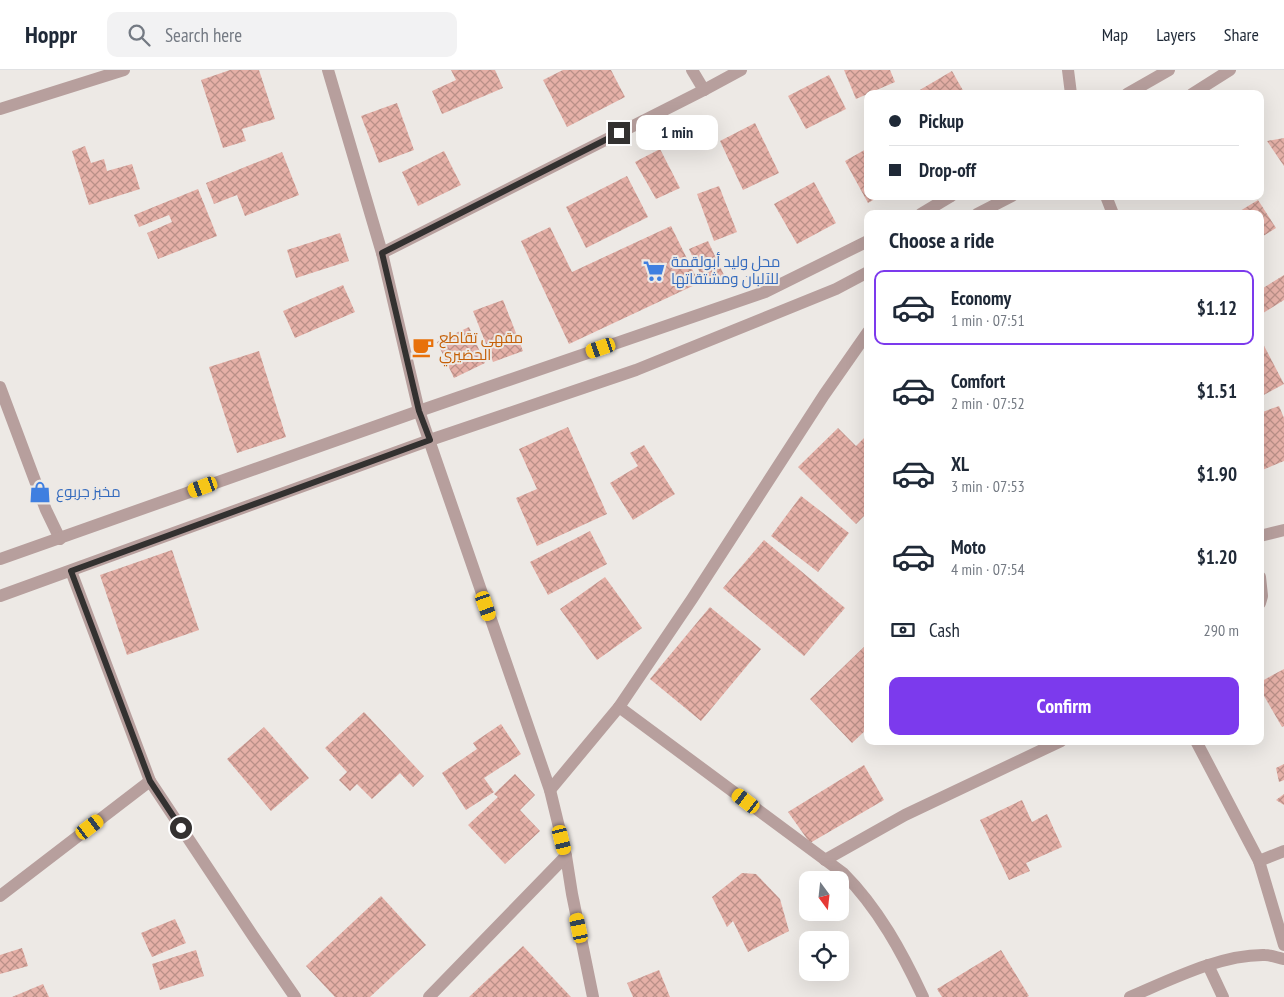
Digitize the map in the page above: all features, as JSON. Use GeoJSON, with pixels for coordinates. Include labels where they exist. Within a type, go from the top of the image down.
{"type":"FeatureCollection","features":[{"type":"Feature","properties":{"kind":"street"},"geometry":{"type":"LineString","coordinates":[[0,110],[124,70]]}},
{"type":"Feature","properties":{"kind":"street"},"geometry":{"type":"LineString","coordinates":[[328,70],[382,253],[419,411],[550,790],[566,856],[593,997]]}},
{"type":"Feature","properties":{"kind":"street"},"geometry":{"type":"LineString","coordinates":[[692,70],[704,90]]}},
{"type":"Feature","properties":{"kind":"street"},"geometry":{"type":"LineString","coordinates":[[382,253],[741,70]]}},
{"type":"Feature","properties":{"kind":"street"},"geometry":{"type":"LineString","coordinates":[[1068,70],[1070,90]]}},
{"type":"Feature","properties":{"kind":"street"},"geometry":{"type":"LineString","coordinates":[[1134,90],[1169,70]]}},
{"type":"Feature","properties":{"kind":"street"},"geometry":{"type":"LineString","coordinates":[[1198,90],[1230,70]]}},
{"type":"Feature","properties":{"kind":"street"},"geometry":{"type":"LineString","coordinates":[[928,210],[944,200]]}},
{"type":"Feature","properties":{"kind":"street"},"geometry":{"type":"LineString","coordinates":[[985,210],[1004,200]]}},
{"type":"Feature","properties":{"kind":"street"},"geometry":{"type":"LineString","coordinates":[[0,559],[419,411],[765,292],[864,242]]}},
{"type":"Feature","properties":{"kind":"street"},"geometry":{"type":"LineString","coordinates":[[0,596],[430,440],[636,370],[836,289],[864,274]]}},
{"type":"Feature","properties":{"kind":"street"},"geometry":{"type":"LineString","coordinates":[[550,790],[619,707],[692,599],[824,395],[864,338]]}},
{"type":"Feature","properties":{"kind":"street"},"geometry":{"type":"LineString","coordinates":[[0,387],[46,510],[60,539]]}},
{"type":"Feature","properties":{"kind":"street"},"geometry":{"type":"LineString","coordinates":[[1264,535],[1284,530]]}},
{"type":"Feature","properties":{"kind":"street"},"geometry":{"type":"LineString","coordinates":[[71,571],[150,781],[295,997]]}},
{"type":"Feature","properties":{"kind":"street"},"geometry":{"type":"LineString","coordinates":[[619,707],[843,873],[868,901],[902,955],[922,997]]}},
{"type":"Feature","properties":{"kind":"street"},"geometry":{"type":"LineString","coordinates":[[825,860],[905,815],[1053,745]]}},
{"type":"Feature","properties":{"kind":"street"},"geometry":{"type":"LineString","coordinates":[[1198,745],[1259,861],[1284,944]]}},
{"type":"Feature","properties":{"kind":"street"},"geometry":{"type":"LineString","coordinates":[[0,896],[150,781]]}},
{"type":"Feature","properties":{"kind":"street"},"geometry":{"type":"LineString","coordinates":[[1259,861],[1284,851]]}},
{"type":"Feature","properties":{"kind":"street"},"geometry":{"type":"LineString","coordinates":[[429,997],[566,856]]}},
{"type":"Feature","properties":{"kind":"street"},"geometry":{"type":"LineString","coordinates":[[1130,997],[1208,965],[1267,955],[1284,959]]}},
{"type":"Feature","properties":{"kind":"street"},"geometry":{"type":"LineString","coordinates":[[1208,965],[1223,997]]}},
{"type":"Feature","properties":{"kind":"building"},"geometry":{"type":"Polygon","coordinates":[[[230,70],[259,70],[275,119],[242,129],[246,141],[223,148],[201,80],[230,70]]]}},
{"type":"Feature","properties":{"kind":"building"},"geometry":{"type":"Polygon","coordinates":[[[451,70],[495,70],[503,88],[442,114],[432,91],[456,80],[451,70]]]}},
{"type":"Feature","properties":{"kind":"building"},"geometry":{"type":"Polygon","coordinates":[[[563,70],[611,70],[625,97],[567,127],[543,80],[563,70]]]}},
{"type":"Feature","properties":{"kind":"building"},"geometry":{"type":"Polygon","coordinates":[[[844,70],[890,70],[895,82],[877,90],[864,90],[864,96],[856,99],[844,70]]]}},
{"type":"Feature","properties":{"kind":"building"},"geometry":{"type":"Polygon","coordinates":[[[952,71],[963,90],[920,90],[952,71]]]}},
{"type":"Feature","properties":{"kind":"building"},"geometry":{"type":"Polygon","coordinates":[[[829,75],[846,109],[806,129],[788,96],[829,75]]]}},
{"type":"Feature","properties":{"kind":"building"},"geometry":{"type":"Polygon","coordinates":[[[397,103],[414,150],[379,163],[361,116],[397,103]]]}},
{"type":"Feature","properties":{"kind":"building"},"geometry":{"type":"Polygon","coordinates":[[[755,123],[779,173],[743,190],[720,141],[755,123]]]}},
{"type":"Feature","properties":{"kind":"building"},"geometry":{"type":"Polygon","coordinates":[[[1284,138],[1284,166],[1267,141],[1284,138]]]}},
{"type":"Feature","properties":{"kind":"building"},"geometry":{"type":"Polygon","coordinates":[[[85,146],[91,163],[104,159],[107,171],[132,164],[140,189],[89,205],[72,151],[85,146]]]}},
{"type":"Feature","properties":{"kind":"building"},"geometry":{"type":"Polygon","coordinates":[[[660,149],[680,188],[656,199],[635,162],[660,149]]]}},
{"type":"Feature","properties":{"kind":"building"},"geometry":{"type":"Polygon","coordinates":[[[864,150],[864,196],[845,161],[864,150]]]}},
{"type":"Feature","properties":{"kind":"building"},"geometry":{"type":"Polygon","coordinates":[[[444,151],[461,185],[418,206],[402,172],[444,151]]]}},
{"type":"Feature","properties":{"kind":"building"},"geometry":{"type":"Polygon","coordinates":[[[282,152],[299,195],[245,216],[237,195],[214,204],[206,183],[282,152]]]}},
{"type":"Feature","properties":{"kind":"building"},"geometry":{"type":"Polygon","coordinates":[[[627,176],[648,217],[586,248],[566,207],[627,176]]]}},
{"type":"Feature","properties":{"kind":"building"},"geometry":{"type":"Polygon","coordinates":[[[814,182],[836,223],[797,244],[774,204],[814,182]]]}},
{"type":"Feature","properties":{"kind":"building"},"geometry":{"type":"Polygon","coordinates":[[[719,186],[737,232],[714,241],[697,194],[719,186]]]}},
{"type":"Feature","properties":{"kind":"building"},"geometry":{"type":"Polygon","coordinates":[[[198,189],[217,236],[158,259],[147,233],[172,222],[169,215],[139,227],[134,215],[198,189]]]}},
{"type":"Feature","properties":{"kind":"building"},"geometry":{"type":"Polygon","coordinates":[[[1258,200],[1276,228],[1264,236],[1264,210],[1242,210],[1258,200]]]}},
{"type":"Feature","properties":{"kind":"building"},"geometry":{"type":"Polygon","coordinates":[[[671,226],[699,283],[569,344],[521,241],[550,227],[572,272],[671,226]]]}},
{"type":"Feature","properties":{"kind":"building"},"geometry":{"type":"Polygon","coordinates":[[[340,233],[349,261],[296,278],[287,250],[340,233]]]}},
{"type":"Feature","properties":{"kind":"building"},"geometry":{"type":"Polygon","coordinates":[[[708,241],[724,275],[705,284],[689,249],[708,241]]]}},
{"type":"Feature","properties":{"kind":"building"},"geometry":{"type":"Polygon","coordinates":[[[1284,275],[1284,300],[1264,312],[1264,288],[1284,275]]]}},
{"type":"Feature","properties":{"kind":"building"},"geometry":{"type":"Polygon","coordinates":[[[343,285],[355,312],[295,338],[283,311],[343,285]]]}},
{"type":"Feature","properties":{"kind":"building"},"geometry":{"type":"Polygon","coordinates":[[[503,300],[523,351],[493,362],[473,311],[503,300]]]}},
{"type":"Feature","properties":{"kind":"building"},"geometry":{"type":"Polygon","coordinates":[[[469,327],[485,363],[454,378],[437,342],[469,327]]]}},
{"type":"Feature","properties":{"kind":"building"},"geometry":{"type":"Polygon","coordinates":[[[1264,346],[1284,384],[1264,395],[1264,346]]]}},
{"type":"Feature","properties":{"kind":"building"},"geometry":{"type":"Polygon","coordinates":[[[259,351],[286,437],[237,453],[209,367],[259,351]]]}},
{"type":"Feature","properties":{"kind":"building"},"geometry":{"type":"Polygon","coordinates":[[[1279,406],[1284,418],[1284,461],[1264,469],[1264,412],[1279,406]]]}},
{"type":"Feature","properties":{"kind":"building"},"geometry":{"type":"Polygon","coordinates":[[[568,427],[607,514],[537,546],[516,498],[537,489],[519,449],[568,427]]]}},
{"type":"Feature","properties":{"kind":"building"},"geometry":{"type":"Polygon","coordinates":[[[838,428],[856,446],[864,438],[864,516],[856,524],[798,467],[838,428]]]}},
{"type":"Feature","properties":{"kind":"building"},"geometry":{"type":"Polygon","coordinates":[[[644,445],[675,494],[633,520],[610,483],[638,466],[630,453],[644,445]]]}},
{"type":"Feature","properties":{"kind":"building"},"geometry":{"type":"Polygon","coordinates":[[[801,496],[849,533],[818,572],[771,536],[801,496]]]}},
{"type":"Feature","properties":{"kind":"building"},"geometry":{"type":"Polygon","coordinates":[[[590,531],[607,564],[548,595],[530,562],[590,531]]]}},
{"type":"Feature","properties":{"kind":"building"},"geometry":{"type":"Polygon","coordinates":[[[764,540],[845,608],[804,656],[723,588],[764,540]]]}},
{"type":"Feature","properties":{"kind":"building"},"geometry":{"type":"Polygon","coordinates":[[[172,550],[199,630],[127,655],[100,575],[172,550]]]}},
{"type":"Feature","properties":{"kind":"building"},"geometry":{"type":"Polygon","coordinates":[[[605,577],[642,628],[597,660],[560,609],[605,577]]]}},
{"type":"Feature","properties":{"kind":"building"},"geometry":{"type":"Polygon","coordinates":[[[710,607],[761,649],[701,721],[650,679],[710,607]]]}},
{"type":"Feature","properties":{"kind":"building"},"geometry":{"type":"Polygon","coordinates":[[[864,647],[864,732],[852,743],[810,699],[864,647]]]}},
{"type":"Feature","properties":{"kind":"building"},"geometry":{"type":"Polygon","coordinates":[[[1284,669],[1284,726],[1282,727],[1264,696],[1264,680],[1284,669]]]}},
{"type":"Feature","properties":{"kind":"building"},"geometry":{"type":"Polygon","coordinates":[[[364,712],[424,776],[413,787],[400,773],[372,799],[357,784],[350,791],[339,780],[347,772],[325,748],[364,712]]]}},
{"type":"Feature","properties":{"kind":"building"},"geometry":{"type":"Polygon","coordinates":[[[501,724],[521,754],[484,778],[494,792],[466,810],[442,773],[477,749],[473,743],[501,724]]]}},
{"type":"Feature","properties":{"kind":"building"},"geometry":{"type":"Polygon","coordinates":[[[264,727],[309,778],[271,811],[227,759],[264,727]]]}},
{"type":"Feature","properties":{"kind":"building"},"geometry":{"type":"Polygon","coordinates":[[[1284,764],[1284,780],[1279,782],[1276,768],[1284,764]]]}},
{"type":"Feature","properties":{"kind":"building"},"geometry":{"type":"Polygon","coordinates":[[[864,765],[884,800],[810,843],[788,812],[864,765]]]}},
{"type":"Feature","properties":{"kind":"building"},"geometry":{"type":"Polygon","coordinates":[[[515,774],[535,795],[520,810],[540,831],[505,864],[468,825],[498,797],[494,794],[515,774]]]}},
{"type":"Feature","properties":{"kind":"building"},"geometry":{"type":"Polygon","coordinates":[[[1284,794],[1284,805],[1276,800],[1284,794]]]}},
{"type":"Feature","properties":{"kind":"building"},"geometry":{"type":"Polygon","coordinates":[[[1022,800],[1032,822],[1047,814],[1062,847],[1026,863],[1030,871],[1009,880],[980,820],[1022,800]]]}},
{"type":"Feature","properties":{"kind":"building"},"geometry":{"type":"Polygon","coordinates":[[[742,873],[756,874],[780,899],[789,931],[748,952],[733,921],[727,927],[712,897],[742,873]]]}},
{"type":"Feature","properties":{"kind":"building"},"geometry":{"type":"Polygon","coordinates":[[[381,896],[426,945],[370,997],[335,997],[306,966],[381,896]]]}},
{"type":"Feature","properties":{"kind":"building"},"geometry":{"type":"Polygon","coordinates":[[[175,919],[186,943],[152,957],[141,933],[175,919]]]}},
{"type":"Feature","properties":{"kind":"building"},"geometry":{"type":"Polygon","coordinates":[[[523,946],[571,997],[469,997],[523,946]]]}},
{"type":"Feature","properties":{"kind":"building"},"geometry":{"type":"Polygon","coordinates":[[[22,948],[28,966],[0,974],[0,955],[22,948]]]}},
{"type":"Feature","properties":{"kind":"building"},"geometry":{"type":"Polygon","coordinates":[[[196,950],[204,976],[160,990],[152,964],[196,950]]]}},
{"type":"Feature","properties":{"kind":"building"},"geometry":{"type":"Polygon","coordinates":[[[1001,950],[1029,996],[942,997],[937,989],[1001,950]]]}},
{"type":"Feature","properties":{"kind":"building"},"geometry":{"type":"Polygon","coordinates":[[[659,970],[670,997],[633,997],[627,983],[659,970]]]}},
{"type":"Feature","properties":{"kind":"building"},"geometry":{"type":"Polygon","coordinates":[[[43,984],[49,997],[12,997],[43,984]]]}},
{"type":"Feature","properties":{"kind":"place","name":"محل وليد أبولقمة للآلبان ومشتقاتها"},"geometry":{"type":"Point","coordinates":[654,271]}},
{"type":"Feature","properties":{"kind":"place","name":"مقهى تقاطع الحضيري"},"geometry":{"type":"Point","coordinates":[423,347]}},
{"type":"Feature","properties":{"kind":"place","name":"مخبز جربوع"},"geometry":{"type":"Point","coordinates":[40,492]}},
{"type":"Feature","properties":{"kind":"route"},"geometry":{"type":"LineString","coordinates":[[181,828],[150,781],[71,571],[430,440],[419,411],[382,253],[619,133]]}}]}
